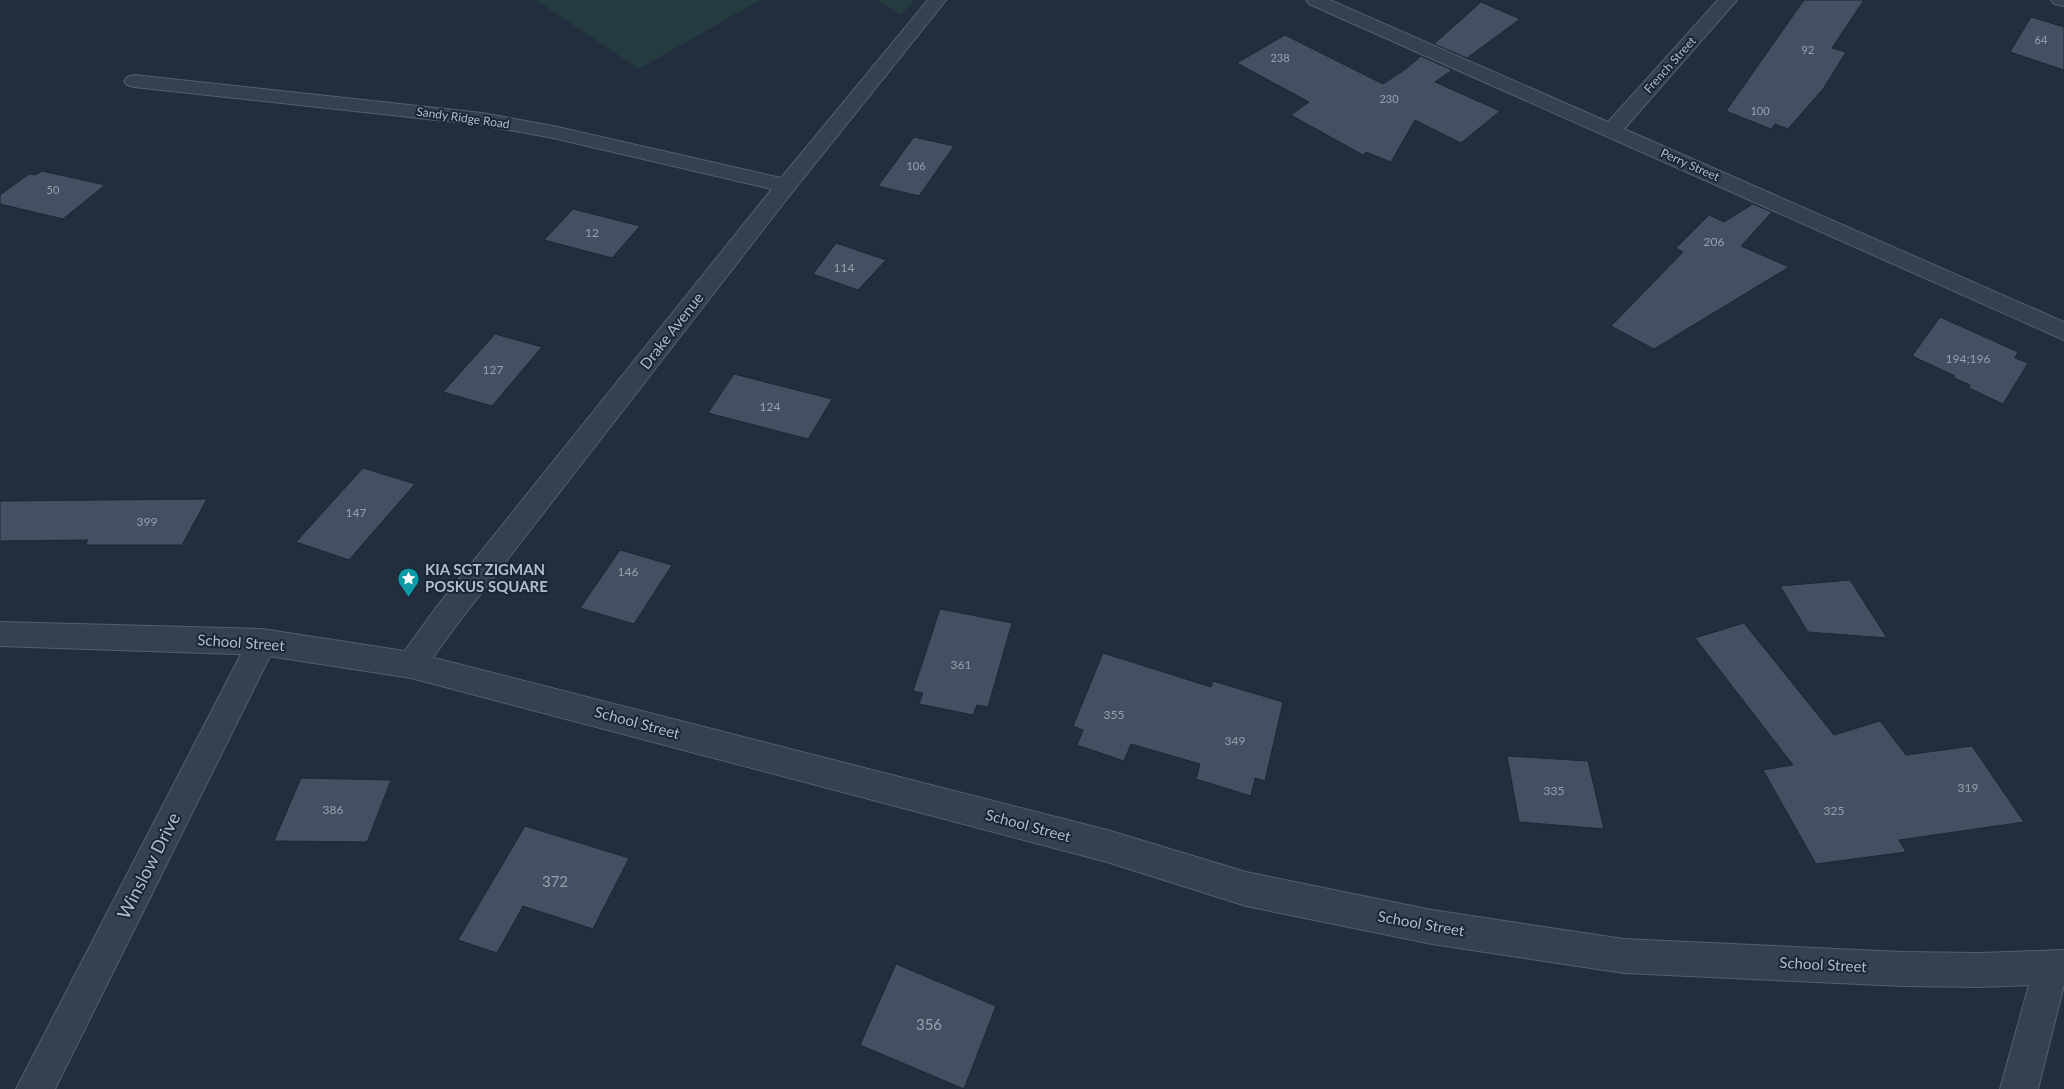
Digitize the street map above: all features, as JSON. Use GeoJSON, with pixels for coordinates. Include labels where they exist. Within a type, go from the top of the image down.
{"type":"FeatureCollection","features":[{"type":"Feature","properties":{"kind":"street","name":"Drake Avenue"},"geometry":{"type":"LineString","coordinates":[[411,665],[457,602],[786,186],[937,0]]}},
{"type":"Feature","properties":{"kind":"street","name":"Perry Street"},"geometry":{"type":"LineString","coordinates":[[1315,0],[1612,130],[2064,332]]}},
{"type":"Feature","properties":{"kind":"street","name":"French Street"},"geometry":{"type":"LineString","coordinates":[[1612,130],[1728,0]]}},
{"type":"Feature","properties":{"kind":"street"},"geometry":{"type":"LineString","coordinates":[[2060,0],[2064,1]]}},
{"type":"Feature","properties":{"kind":"street","name":"Sandy Ridge Road"},"geometry":{"type":"LineString","coordinates":[[134,81],[482,119],[553,132],[786,186]]}},
{"type":"Feature","properties":{"kind":"street","name":"School Street"},"geometry":{"type":"LineString","coordinates":[[0,634],[262,642],[411,665],[1107,846],[1246,889],[1432,927],[1624,956],[1902,969],[1979,970],[2057,967]]}},
{"type":"Feature","properties":{"kind":"street","name":"Winslow Drive"},"geometry":{"type":"LineString","coordinates":[[35,1089],[262,642]]}},
{"type":"Feature","properties":{"kind":"street"},"geometry":{"type":"LineString","coordinates":[[2019,1089],[2057,967]]}},
{"type":"Feature","properties":{"kind":"green space"},"geometry":{"type":"Polygon","coordinates":[[[536,0],[760,0],[639,69],[536,0]]]}},
{"type":"Feature","properties":{"kind":"green space"},"geometry":{"type":"Polygon","coordinates":[[[877,0],[914,0],[901,15],[877,0]]]}},
{"type":"Feature","properties":{"kind":"building"},"geometry":{"type":"Polygon","coordinates":[[[1804,0],[1864,0],[1832,48],[1846,52],[1823,89],[1788,129],[1775,124],[1771,129],[1726,111],[1804,0]]]}},
{"type":"Feature","properties":{"kind":"building"},"geometry":{"type":"Polygon","coordinates":[[[1481,2],[1520,19],[1467,58],[1434,44],[1481,2]]]}},
{"type":"Feature","properties":{"kind":"building"},"geometry":{"type":"Polygon","coordinates":[[[2031,17],[2064,27],[2064,70],[2010,52],[2031,17]]]}},
{"type":"Feature","properties":{"kind":"building"},"geometry":{"type":"Polygon","coordinates":[[[1285,35],[1383,84],[1406,69],[1421,56],[1452,70],[1435,82],[1500,111],[1461,143],[1415,120],[1391,162],[1366,152],[1363,155],[1291,115],[1309,102],[1237,63],[1285,35]]]}},
{"type":"Feature","properties":{"kind":"building"},"geometry":{"type":"Polygon","coordinates":[[[914,137],[954,146],[919,196],[878,186],[914,137]]]}},
{"type":"Feature","properties":{"kind":"building"},"geometry":{"type":"Polygon","coordinates":[[[42,171],[105,185],[63,219],[0,204],[0,195],[29,174],[36,175],[42,171]]]}},
{"type":"Feature","properties":{"kind":"building"},"geometry":{"type":"Polygon","coordinates":[[[1753,204],[1772,212],[1741,246],[1789,267],[1654,349],[1611,326],[1683,252],[1676,248],[1709,215],[1724,222],[1753,204]]]}},
{"type":"Feature","properties":{"kind":"building"},"geometry":{"type":"Polygon","coordinates":[[[573,209],[640,226],[612,258],[544,240],[573,209]]]}},
{"type":"Feature","properties":{"kind":"building"},"geometry":{"type":"Polygon","coordinates":[[[836,243],[886,260],[858,290],[813,274],[836,243]]]}},
{"type":"Feature","properties":{"kind":"building"},"geometry":{"type":"Polygon","coordinates":[[[1940,317],[2018,352],[2015,358],[2028,363],[2003,404],[1969,388],[1970,385],[1954,378],[1955,376],[1912,356],[1940,317]]]}},
{"type":"Feature","properties":{"kind":"building"},"geometry":{"type":"Polygon","coordinates":[[[495,334],[542,347],[492,406],[443,392],[495,334]]]}},
{"type":"Feature","properties":{"kind":"building"},"geometry":{"type":"Polygon","coordinates":[[[734,374],[832,399],[808,439],[708,413],[734,374]]]}},
{"type":"Feature","properties":{"kind":"building"},"geometry":{"type":"Polygon","coordinates":[[[363,468],[415,484],[349,560],[296,542],[363,468]]]}},
{"type":"Feature","properties":{"kind":"building"},"geometry":{"type":"Polygon","coordinates":[[[207,499],[182,545],[85,545],[88,540],[0,541],[0,501],[207,499]]]}},
{"type":"Feature","properties":{"kind":"building"},"geometry":{"type":"Polygon","coordinates":[[[620,550],[672,565],[634,624],[580,608],[620,550]]]}},
{"type":"Feature","properties":{"kind":"building"},"geometry":{"type":"Polygon","coordinates":[[[1850,580],[1887,638],[1808,632],[1780,586],[1850,580]]]}},
{"type":"Feature","properties":{"kind":"building"},"geometry":{"type":"Polygon","coordinates":[[[940,609],[1012,623],[988,707],[977,705],[973,715],[919,704],[923,693],[913,691],[940,609]]]}},
{"type":"Feature","properties":{"kind":"building"},"geometry":{"type":"Polygon","coordinates":[[[1744,623],[1834,735],[1880,721],[1906,755],[1972,746],[2024,822],[1899,840],[1906,852],[1816,864],[1763,770],[1793,765],[1695,638],[1744,623]]]}},
{"type":"Feature","properties":{"kind":"building"},"geometry":{"type":"Polygon","coordinates":[[[1103,653],[1211,687],[1213,681],[1283,702],[1265,781],[1255,778],[1251,796],[1196,779],[1200,764],[1131,744],[1124,761],[1077,745],[1083,730],[1073,726],[1103,653]]]}},
{"type":"Feature","properties":{"kind":"building"},"geometry":{"type":"Polygon","coordinates":[[[1507,756],[1588,761],[1604,829],[1519,822],[1507,756]]]}},
{"type":"Feature","properties":{"kind":"building"},"geometry":{"type":"Polygon","coordinates":[[[301,778],[391,780],[367,842],[274,841],[301,778]]]}},
{"type":"Feature","properties":{"kind":"building"},"geometry":{"type":"Polygon","coordinates":[[[525,826],[629,858],[593,929],[523,906],[497,953],[458,940],[525,826]]]}},
{"type":"Feature","properties":{"kind":"building"},"geometry":{"type":"Polygon","coordinates":[[[896,964],[996,1006],[964,1089],[860,1045],[896,964]]]}},
{"type":"Feature","properties":{"kind":"place","name":"KIA SGT ZIGMAN POSKUS SQUARE"},"geometry":{"type":"Point","coordinates":[409,598]}}]}
